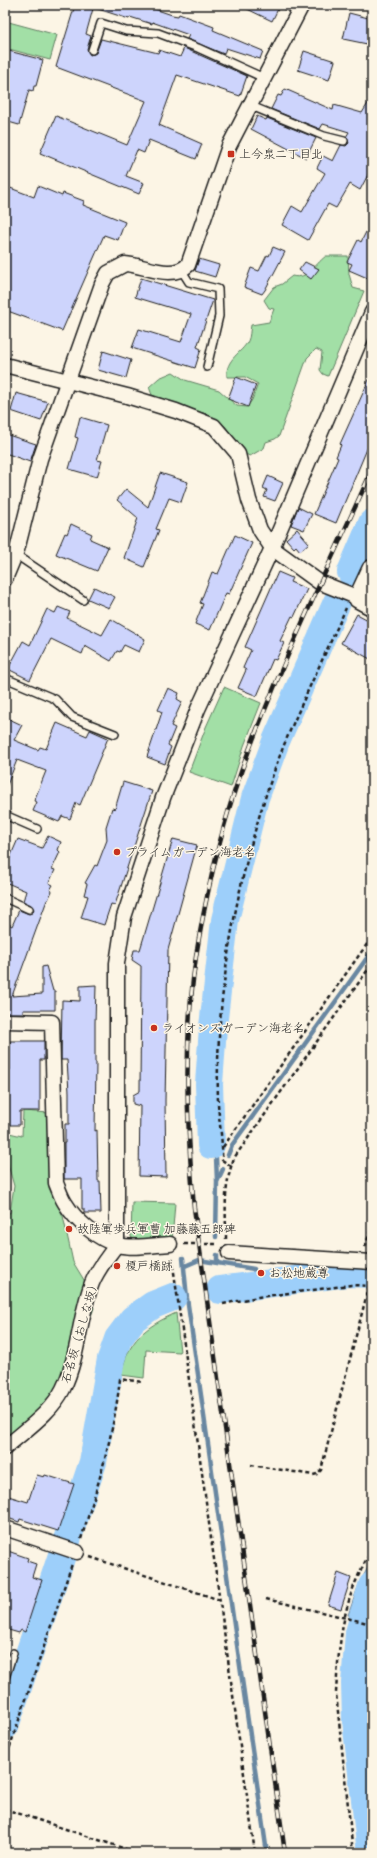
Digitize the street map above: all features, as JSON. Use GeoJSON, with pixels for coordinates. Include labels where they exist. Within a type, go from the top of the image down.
{"type":"FeatureCollection","features":[{"type":"Feature","properties":{"kind":"street"},"geometry":{"type":"LineString","coordinates":[[5,579],[16,554],[40,459],[102,284],[108,273],[125,264],[169,273],[182,271],[188,265],[229,146],[264,78],[296,7]]}},
{"type":"Feature","properties":{"kind":"street"},"geometry":{"type":"LineString","coordinates":[[117,1244],[117,963],[124,917],[163,798],[198,709],[272,548],[372,312]]}},
{"type":"Feature","properties":{"kind":"street"},"geometry":{"type":"LineString","coordinates":[[5,365],[127,396],[176,411],[214,426],[238,454],[249,500],[260,530],[272,548],[318,582],[361,599],[372,570]]}},
{"type":"Feature","properties":{"kind":"street"},"geometry":{"type":"LineString","coordinates":[[6,1025],[52,1022],[56,1183],[65,1203],[79,1221],[100,1236],[117,1244],[127,1246],[170,1244]]}},
{"type":"Feature","properties":{"kind":"street","name":"石名坂（おしな坂）"},"geometry":{"type":"LineString","coordinates":[[5,1448],[47,1411],[62,1390],[71,1365],[92,1284],[98,1269],[117,1244]]}},
{"type":"Feature","properties":{"kind":"street"},"geometry":{"type":"LineString","coordinates":[[229,1253],[367,1261]]}},
{"type":"Feature","properties":{"kind":"street"},"geometry":{"type":"LineString","coordinates":[[5,1528],[67,1549]]}},
{"type":"Feature","properties":{"kind":"lane"},"geometry":{"type":"LineString","coordinates":[[92,50],[101,23],[126,31],[158,33],[198,48],[264,78]]}},
{"type":"Feature","properties":{"kind":"lane"},"geometry":{"type":"LineString","coordinates":[[249,105],[324,136],[344,141]]}},
{"type":"Feature","properties":{"kind":"lane"},"geometry":{"type":"LineString","coordinates":[[182,271],[189,282],[218,288],[219,316],[207,366]]}},
{"type":"Feature","properties":{"kind":"lane"},"geometry":{"type":"LineString","coordinates":[[16,554],[83,600]]}},
{"type":"Feature","properties":{"kind":"lane"},"geometry":{"type":"LineString","coordinates":[[5,678],[55,699],[72,717],[115,734]]}},
{"type":"Feature","properties":{"kind":"lane"},"geometry":{"type":"LineString","coordinates":[[5,814],[37,829]]}},
{"type":"Feature","properties":{"kind":"lane"},"geometry":{"type":"LineString","coordinates":[[5,898],[29,909]]}},
{"type":"Feature","properties":{"kind":"lane"},"geometry":{"type":"LineString","coordinates":[[5,1678],[13,1653]]}},
{"type":"Feature","properties":{"kind":"path"},"geometry":{"type":"LineString","coordinates":[[231,1166],[222,1160],[218,1103],[218,1048],[225,976],[237,904],[267,792],[282,752],[361,599]]}},
{"type":"Feature","properties":{"kind":"path"},"geometry":{"type":"LineString","coordinates":[[222,1147],[372,937]]}},
{"type":"Feature","properties":{"kind":"path"},"geometry":{"type":"LineString","coordinates":[[229,1253],[226,1244],[225,1189],[234,1158],[372,964]]}},
{"type":"Feature","properties":{"kind":"path"},"geometry":{"type":"LineString","coordinates":[[367,1261],[372,1226]]}},
{"type":"Feature","properties":{"kind":"path"},"geometry":{"type":"LineString","coordinates":[[215,1244],[170,1244],[255,1853]]}},
{"type":"Feature","properties":{"kind":"path"},"geometry":{"type":"LineString","coordinates":[[223,1304],[258,1297],[351,1285],[371,1286],[321,1470],[317,1474],[312,1475],[251,1465]]}},
{"type":"Feature","properties":{"kind":"path"},"geometry":{"type":"LineString","coordinates":[[67,1549],[220,1600]]}},
{"type":"Feature","properties":{"kind":"path"},"geometry":{"type":"LineString","coordinates":[[353,1853],[336,1693],[340,1644],[345,1616],[355,1583],[372,1550]]}},
{"type":"Feature","properties":{"kind":"path"},"geometry":{"type":"LineString","coordinates":[[266,1599],[345,1616],[372,1624]]}},
{"type":"Feature","properties":{"kind":"path"},"geometry":{"type":"LineString","coordinates":[[372,1664],[370,1683],[372,1720]]}},
{"type":"Feature","properties":{"kind":"path"},"geometry":{"type":"LineString","coordinates":[[5,1809],[138,1853]]}},
{"type":"Feature","properties":{"kind":"green space"},"geometry":{"type":"Polygon","coordinates":[[[5,21],[57,35],[50,60],[5,48],[5,21]]]}},
{"type":"Feature","properties":{"kind":"green space"},"geometry":{"type":"Polygon","coordinates":[[[326,256],[348,256],[349,274],[353,288],[364,291],[328,376],[323,374],[320,370],[322,352],[316,349],[307,358],[279,436],[266,442],[264,448],[250,456],[245,454],[225,426],[208,414],[189,410],[152,395],[149,387],[159,378],[173,372],[185,380],[219,390],[237,406],[247,407],[252,400],[258,384],[245,377],[227,377],[227,371],[231,361],[248,341],[251,325],[269,322],[274,309],[269,308],[264,300],[274,287],[282,284],[292,276],[298,277],[307,274],[326,256]]]}},
{"type":"Feature","properties":{"kind":"green space"},"geometry":{"type":"Polygon","coordinates":[[[224,687],[261,703],[244,746],[231,787],[189,772],[206,727],[224,687]]]}},
{"type":"Feature","properties":{"kind":"green space"},"geometry":{"type":"Polygon","coordinates":[[[23,1111],[49,1113],[49,1188],[63,1216],[73,1262],[84,1280],[94,1308],[58,1407],[5,1448],[5,1212],[10,1213],[14,1186],[5,1154],[5,1132],[22,1136],[23,1111]]]}},
{"type":"Feature","properties":{"kind":"green space"},"geometry":{"type":"Polygon","coordinates":[[[132,1202],[175,1203],[172,1240],[137,1242],[131,1237],[132,1202]]]}},
{"type":"Feature","properties":{"kind":"green space"},"geometry":{"type":"Polygon","coordinates":[[[176,1313],[180,1352],[146,1350],[144,1378],[121,1375],[128,1353],[140,1336],[155,1324],[176,1313]]]}},
{"type":"Feature","properties":{"kind":"water"},"geometry":{"type":"Polygon","coordinates":[[[372,1560],[372,1618],[371,1620],[348,1615],[359,1584],[372,1560]]]}},
{"type":"Feature","properties":{"kind":"building"},"geometry":{"type":"Polygon","coordinates":[[[75,5],[94,5],[86,34],[91,36],[87,49],[90,55],[96,53],[101,39],[158,53],[159,50],[180,57],[184,48],[247,76],[240,96],[177,75],[159,125],[202,144],[196,159],[149,140],[144,153],[137,150],[126,176],[144,183],[139,194],[40,153],[56,116],[127,145],[146,101],[56,67],[75,5]]]}},
{"type":"Feature","properties":{"kind":"building"},"geometry":{"type":"Polygon","coordinates":[[[96,5],[143,5],[172,15],[178,16],[179,14],[214,27],[213,30],[263,51],[260,59],[226,48],[224,54],[187,39],[189,35],[152,22],[152,24],[130,17],[129,19],[95,8],[96,5]]]}},
{"type":"Feature","properties":{"kind":"building"},"geometry":{"type":"Polygon","coordinates":[[[239,5],[270,5],[278,9],[272,21],[239,5]]]}},
{"type":"Feature","properties":{"kind":"building"},"geometry":{"type":"Polygon","coordinates":[[[349,13],[372,19],[372,45],[343,39],[349,13]]]}},
{"type":"Feature","properties":{"kind":"building"},"geometry":{"type":"Polygon","coordinates":[[[5,50],[43,60],[36,86],[34,86],[33,91],[29,90],[19,125],[5,121],[5,50]]]}},
{"type":"Feature","properties":{"kind":"building"},"geometry":{"type":"Polygon","coordinates":[[[304,51],[335,61],[329,80],[298,70],[304,51]]]}},
{"type":"Feature","properties":{"kind":"building"},"geometry":{"type":"Polygon","coordinates":[[[285,89],[333,110],[334,105],[362,113],[372,97],[372,167],[360,190],[350,184],[336,208],[328,204],[308,240],[282,225],[292,206],[302,212],[325,173],[317,168],[323,156],[333,161],[341,145],[346,146],[349,143],[346,137],[349,132],[323,124],[320,129],[271,109],[278,95],[281,96],[285,89]]]}},
{"type":"Feature","properties":{"kind":"building"},"geometry":{"type":"Polygon","coordinates":[[[257,116],[266,120],[267,118],[316,138],[306,158],[251,129],[257,116]]]}},
{"type":"Feature","properties":{"kind":"building"},"geometry":{"type":"Polygon","coordinates":[[[5,186],[34,197],[38,186],[62,196],[63,193],[84,201],[83,205],[125,222],[118,240],[104,235],[62,331],[5,310],[5,186]]]}},
{"type":"Feature","properties":{"kind":"building"},"geometry":{"type":"Polygon","coordinates":[[[372,220],[372,280],[349,270],[352,264],[347,262],[358,240],[361,242],[372,220]]]}},
{"type":"Feature","properties":{"kind":"building"},"geometry":{"type":"Polygon","coordinates":[[[273,247],[285,252],[265,290],[262,294],[244,287],[251,268],[259,271],[273,247]]]}},
{"type":"Feature","properties":{"kind":"building"},"geometry":{"type":"Polygon","coordinates":[[[199,259],[219,265],[215,277],[195,271],[199,259]]]}},
{"type":"Feature","properties":{"kind":"building"},"geometry":{"type":"Polygon","coordinates":[[[305,262],[319,269],[311,279],[299,270],[305,262]]]}},
{"type":"Feature","properties":{"kind":"building"},"geometry":{"type":"Polygon","coordinates":[[[141,278],[213,300],[197,347],[201,349],[195,368],[132,348],[139,329],[181,342],[191,314],[135,297],[141,278]]]}},
{"type":"Feature","properties":{"kind":"building"},"geometry":{"type":"Polygon","coordinates":[[[103,351],[131,360],[126,378],[98,370],[103,351]]]}},
{"type":"Feature","properties":{"kind":"building"},"geometry":{"type":"Polygon","coordinates":[[[372,373],[372,437],[336,523],[314,514],[338,458],[336,457],[341,445],[340,444],[372,373]]]}},
{"type":"Feature","properties":{"kind":"building"},"geometry":{"type":"Polygon","coordinates":[[[236,377],[256,385],[248,407],[228,399],[236,377]]]}},
{"type":"Feature","properties":{"kind":"building"},"geometry":{"type":"Polygon","coordinates":[[[16,393],[48,402],[41,421],[11,411],[16,393]]]}},
{"type":"Feature","properties":{"kind":"building"},"geometry":{"type":"Polygon","coordinates":[[[80,417],[107,425],[97,460],[102,461],[97,477],[69,469],[78,438],[75,437],[80,417]]]}},
{"type":"Feature","properties":{"kind":"building"},"geometry":{"type":"Polygon","coordinates":[[[5,434],[36,444],[30,462],[5,453],[5,434]]]}},
{"type":"Feature","properties":{"kind":"building"},"geometry":{"type":"Polygon","coordinates":[[[160,473],[188,482],[181,502],[169,498],[156,529],[159,530],[144,567],[124,558],[138,518],[117,500],[126,489],[148,507],[160,473]]]}},
{"type":"Feature","properties":{"kind":"building"},"geometry":{"type":"Polygon","coordinates":[[[268,476],[283,483],[275,501],[264,497],[267,490],[263,488],[268,476]]]}},
{"type":"Feature","properties":{"kind":"building"},"geometry":{"type":"Polygon","coordinates":[[[298,507],[312,514],[304,530],[291,525],[298,507]]]}},
{"type":"Feature","properties":{"kind":"building"},"geometry":{"type":"Polygon","coordinates":[[[71,524],[92,534],[90,539],[108,547],[97,571],[56,554],[65,533],[67,534],[71,524]]]}},
{"type":"Feature","properties":{"kind":"building"},"geometry":{"type":"Polygon","coordinates":[[[297,529],[309,543],[300,551],[296,546],[294,548],[286,539],[297,529]]]}},
{"type":"Feature","properties":{"kind":"building"},"geometry":{"type":"Polygon","coordinates":[[[235,535],[252,543],[229,594],[226,593],[210,630],[195,624],[203,604],[200,603],[212,572],[218,574],[235,535]]]}},
{"type":"Feature","properties":{"kind":"building"},"geometry":{"type":"Polygon","coordinates":[[[278,572],[292,578],[290,582],[307,589],[294,617],[292,616],[280,641],[284,643],[276,660],[273,659],[257,696],[238,688],[246,670],[243,668],[251,650],[245,647],[278,572]]]}},
{"type":"Feature","properties":{"kind":"building"},"geometry":{"type":"Polygon","coordinates":[[[94,587],[115,597],[109,608],[88,599],[94,587]]]}},
{"type":"Feature","properties":{"kind":"building"},"geometry":{"type":"Polygon","coordinates":[[[58,607],[70,612],[67,618],[102,635],[111,619],[145,639],[139,652],[124,645],[120,652],[117,651],[111,661],[85,646],[82,654],[51,639],[30,680],[8,669],[23,641],[30,645],[47,609],[55,613],[58,607]]]}},
{"type":"Feature","properties":{"kind":"building"},"geometry":{"type":"Polygon","coordinates":[[[357,614],[372,622],[372,660],[341,643],[357,614]]]}},
{"type":"Feature","properties":{"kind":"building"},"geometry":{"type":"Polygon","coordinates":[[[168,688],[179,693],[177,699],[182,702],[171,726],[175,728],[168,745],[171,747],[165,764],[147,757],[162,712],[158,710],[168,688]]]}},
{"type":"Feature","properties":{"kind":"building"},"geometry":{"type":"Polygon","coordinates":[[[5,717],[22,725],[14,740],[38,750],[40,747],[46,749],[57,723],[87,736],[90,730],[108,738],[80,805],[76,803],[70,819],[62,816],[59,822],[33,811],[37,802],[34,801],[46,771],[17,760],[5,790],[5,717]]]}},
{"type":"Feature","properties":{"kind":"building","name":"プライムガーデン海老名"},"geometry":{"type":"Polygon","coordinates":[[[123,782],[152,791],[115,905],[111,904],[104,925],[81,918],[88,896],[84,895],[87,884],[85,883],[95,865],[97,866],[107,840],[106,827],[112,808],[115,809],[123,782]]]}},
{"type":"Feature","properties":{"kind":"building"},"geometry":{"type":"Polygon","coordinates":[[[48,836],[61,842],[58,850],[60,852],[52,869],[55,870],[49,883],[53,885],[50,890],[52,891],[47,900],[12,996],[42,994],[42,967],[46,966],[53,991],[55,991],[55,1010],[23,1010],[23,1013],[5,1013],[5,922],[12,926],[19,910],[29,914],[32,913],[34,909],[31,905],[23,901],[26,891],[5,882],[5,869],[18,839],[42,848],[48,836]]]}},
{"type":"Feature","properties":{"kind":"building","name":"ライオンズガーデン海老名"},"geometry":{"type":"Polygon","coordinates":[[[173,839],[197,845],[168,950],[165,1101],[166,1177],[139,1176],[140,1106],[133,1104],[133,1095],[140,1091],[141,966],[132,960],[134,950],[140,950],[173,839]]]}},
{"type":"Feature","properties":{"kind":"building"},"geometry":{"type":"Polygon","coordinates":[[[96,985],[95,1131],[97,1130],[98,1181],[100,1181],[101,1213],[84,1213],[84,1209],[82,1209],[82,1179],[64,1179],[65,1124],[69,1124],[69,1092],[67,1060],[61,1060],[62,1000],[80,1001],[80,986],[96,985]]]}},
{"type":"Feature","properties":{"kind":"building"},"geometry":{"type":"Polygon","coordinates":[[[10,1041],[44,1041],[44,1060],[40,1060],[40,1111],[20,1111],[20,1125],[5,1125],[5,1070],[10,1070],[10,1041]]]}},
{"type":"Feature","properties":{"kind":"building"},"geometry":{"type":"Polygon","coordinates":[[[37,1475],[44,1477],[45,1475],[74,1484],[58,1531],[20,1519],[19,1522],[5,1517],[5,1495],[28,1502],[37,1475]]]}},
{"type":"Feature","properties":{"kind":"building"},"geometry":{"type":"Polygon","coordinates":[[[5,1550],[28,1558],[27,1561],[36,1564],[32,1577],[42,1580],[25,1632],[21,1630],[19,1633],[5,1629],[5,1550]]]}},
{"type":"Feature","properties":{"kind":"building"},"geometry":{"type":"Polygon","coordinates":[[[338,1573],[351,1578],[341,1609],[328,1605],[338,1573]]]}},
{"type":"Feature","properties":{"kind":"waterway"},"geometry":{"type":"LineString","coordinates":[[351,572],[372,523]]}},
{"type":"Feature","properties":{"kind":"waterway"},"geometry":{"type":"LineString","coordinates":[[211,1145],[209,1084],[213,1027],[225,920],[255,798],[276,741],[337,602]]}},
{"type":"Feature","properties":{"kind":"waterway"},"geometry":{"type":"LineString","coordinates":[[228,1155],[232,1145],[372,951]]}},
{"type":"Feature","properties":{"kind":"waterway"},"geometry":{"type":"LineString","coordinates":[[211,1145],[216,1157],[217,1181]]}},
{"type":"Feature","properties":{"kind":"waterway"},"geometry":{"type":"LineString","coordinates":[[216,1237],[217,1182],[223,1169]]}},
{"type":"Feature","properties":{"kind":"waterway"},"geometry":{"type":"LineString","coordinates":[[217,1255],[217,1262]]}},
{"type":"Feature","properties":{"kind":"waterway"},"geometry":{"type":"LineString","coordinates":[[183,1258],[187,1298],[267,1853]]}},
{"type":"Feature","properties":{"kind":"waterway"},"geometry":{"type":"LineString","coordinates":[[185,1266],[199,1260],[254,1269],[257,1286]]}},
{"type":"Feature","properties":{"kind":"waterway"},"geometry":{"type":"LineString","coordinates":[[220,1290],[347,1273],[372,1274]]}},
{"type":"Feature","properties":{"kind":"waterway"},"geometry":{"type":"LineString","coordinates":[[5,1726],[93,1462],[111,1359],[118,1339],[133,1319],[153,1305],[173,1297]]}},
{"type":"Feature","properties":{"kind":"waterway"},"geometry":{"type":"LineString","coordinates":[[371,1853],[356,1720],[355,1683],[359,1633],[372,1586]]}},
{"type":"Feature","properties":{"kind":"railway"},"geometry":{"type":"LineString","coordinates":[[285,1853],[194,1208],[188,1106],[188,1040],[190,1006],[199,938],[207,896],[222,833],[234,792],[271,695],[372,470]]}},
{"type":"Feature","properties":{"kind":"place","name":"上今泉二丁目北"},"geometry":{"type":"Point","coordinates":[231,154]}},
{"type":"Feature","properties":{"kind":"place","name":"プライムガーデン海老名"},"geometry":{"type":"Point","coordinates":[117,852]}},
{"type":"Feature","properties":{"kind":"place","name":"ライオンズガーデン海老名"},"geometry":{"type":"Point","coordinates":[154,1028]}},
{"type":"Feature","properties":{"kind":"place","name":"故陸軍歩兵軍曹 加藤藤五郎碑"},"geometry":{"type":"Point","coordinates":[69,1229]}},
{"type":"Feature","properties":{"kind":"place","name":"榎戸橋跡"},"geometry":{"type":"Point","coordinates":[117,1266]}},
{"type":"Feature","properties":{"kind":"place","name":"お松地蔵尊"},"geometry":{"type":"Point","coordinates":[261,1273]}}]}
